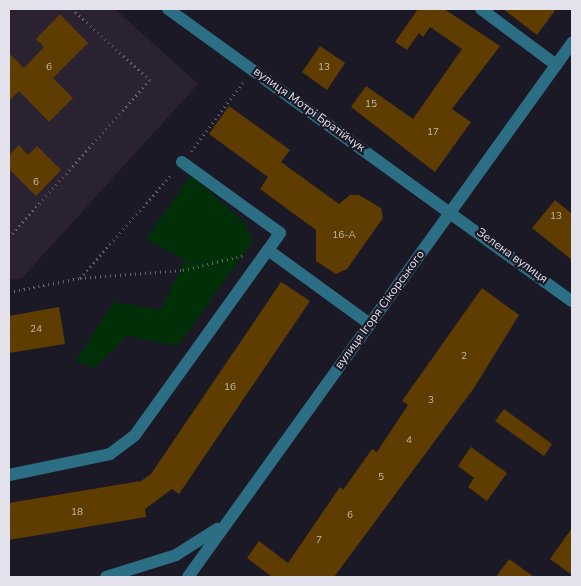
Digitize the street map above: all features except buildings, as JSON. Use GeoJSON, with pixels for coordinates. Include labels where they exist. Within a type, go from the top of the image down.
{"type":"FeatureCollection","features":[{"type":"Feature","properties":{"kind":"street","name":"вулиця Мотрі Братійчук"},"geometry":{"type":"LineString","coordinates":[[168,9],[451,212]]}},
{"type":"Feature","properties":{"kind":"street"},"geometry":{"type":"LineString","coordinates":[[481,9],[556,65]]}},
{"type":"Feature","properties":{"kind":"street","name":"вулиця Ігоря Сікорського"},"geometry":{"type":"LineString","coordinates":[[188,577],[572,43]]}},
{"type":"Feature","properties":{"kind":"street"},"geometry":{"type":"LineString","coordinates":[[9,474],[110,454],[135,435],[280,233],[182,162]]}},
{"type":"Feature","properties":{"kind":"street","name":"Зелена вулиця"},"geometry":{"type":"LineString","coordinates":[[451,212],[572,301]]}},
{"type":"Feature","properties":{"kind":"street"},"geometry":{"type":"LineString","coordinates":[[268,250],[370,324]]}},
{"type":"Feature","properties":{"kind":"street"},"geometry":{"type":"LineString","coordinates":[[106,577],[129,575],[176,554],[226,523]]}},
{"type":"Feature","properties":{"kind":"path"},"geometry":{"type":"LineString","coordinates":[[9,237],[150,80],[72,9]]}},
{"type":"Feature","properties":{"kind":"path"},"geometry":{"type":"LineString","coordinates":[[80,278],[182,162],[252,70]]}},
{"type":"Feature","properties":{"kind":"path"},"geometry":{"type":"LineString","coordinates":[[9,292],[80,278],[184,270],[268,250]]}},
{"type":"Feature","properties":{"kind":"shaded area"},"geometry":{"type":"Polygon","coordinates":[[[9,9],[115,9],[198,84],[22,278],[9,280],[9,9]]]}},
{"type":"Feature","properties":{"kind":"green space"},"geometry":{"type":"Polygon","coordinates":[[[191,175],[244,222],[253,241],[178,346],[127,336],[94,368],[76,361],[114,302],[160,310],[185,260],[146,239],[191,175]]]}}]}
